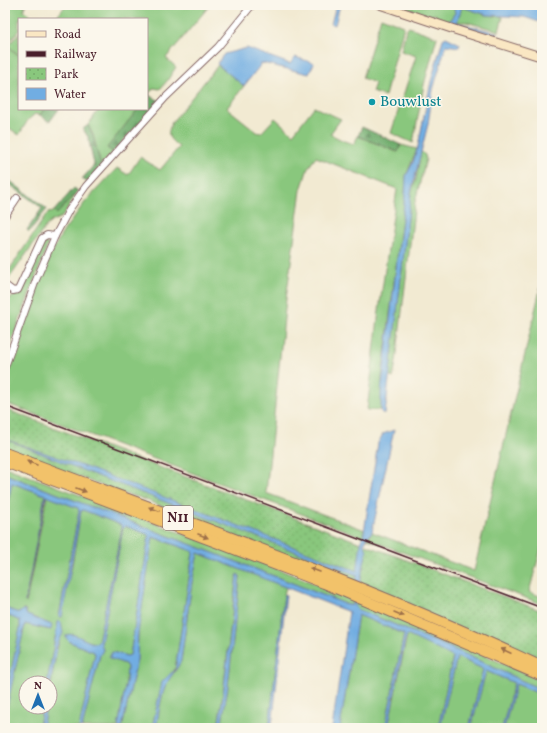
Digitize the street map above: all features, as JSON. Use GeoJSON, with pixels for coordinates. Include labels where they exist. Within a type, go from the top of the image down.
{"type":"FeatureCollection","features":[{"type":"Feature","properties":{"kind":"highway","name":"N11"},"geometry":{"type":"LineString","coordinates":[[5,453],[350,589],[436,620],[542,667]]}},
{"type":"Feature","properties":{"kind":"highway","name":"N11"},"geometry":{"type":"LineString","coordinates":[[5,462],[350,589]]}},
{"type":"Feature","properties":{"kind":"highway","name":"N11"},"geometry":{"type":"LineString","coordinates":[[363,594],[542,676]]}},
{"type":"Feature","properties":{"kind":"main road"},"geometry":{"type":"LineString","coordinates":[[381,5],[542,57]]}},
{"type":"Feature","properties":{"kind":"street"},"geometry":{"type":"LineString","coordinates":[[5,367],[36,280],[55,236],[69,210],[86,186],[173,89],[218,47],[252,5]]}},
{"type":"Feature","properties":{"kind":"street"},"geometry":{"type":"LineString","coordinates":[[5,216],[17,198]]}},
{"type":"Feature","properties":{"kind":"street"},"geometry":{"type":"LineString","coordinates":[[5,286],[13,291],[18,290],[42,238],[47,235],[55,236]]}},
{"type":"Feature","properties":{"kind":"green space"},"geometry":{"type":"Polygon","coordinates":[[[5,5],[26,5],[23,10],[30,15],[28,18],[18,18],[18,31],[7,45],[18,55],[18,110],[43,110],[40,115],[35,114],[28,120],[19,135],[5,125],[5,5]]]}},
{"type":"Feature","properties":{"kind":"green space"},"geometry":{"type":"Polygon","coordinates":[[[66,5],[210,5],[166,58],[176,67],[167,81],[160,89],[153,88],[148,96],[148,18],[56,18],[66,5]]]}},
{"type":"Feature","properties":{"kind":"green space"},"geometry":{"type":"Polygon","coordinates":[[[399,5],[452,5],[455,13],[448,23],[435,19],[436,15],[433,14],[432,17],[399,5]]]}},
{"type":"Feature","properties":{"kind":"green space"},"geometry":{"type":"Polygon","coordinates":[[[462,7],[487,15],[503,17],[499,31],[466,22],[457,22],[462,7]]]}},
{"type":"Feature","properties":{"kind":"green space"},"geometry":{"type":"Polygon","coordinates":[[[381,17],[404,26],[385,96],[372,92],[375,83],[362,78],[381,17]]]}},
{"type":"Feature","properties":{"kind":"green space"},"geometry":{"type":"Polygon","coordinates":[[[409,27],[437,37],[424,85],[413,143],[391,133],[416,56],[401,51],[406,29],[409,27]]]}},
{"type":"Feature","properties":{"kind":"green space"},"geometry":{"type":"Polygon","coordinates":[[[18,34],[18,54],[8,46],[18,34]]]}},
{"type":"Feature","properties":{"kind":"green space"},"geometry":{"type":"Polygon","coordinates":[[[218,65],[244,86],[227,108],[257,132],[262,132],[275,118],[293,134],[314,107],[341,119],[330,134],[344,141],[354,144],[358,136],[397,152],[401,145],[417,149],[406,176],[405,195],[382,377],[381,410],[367,410],[379,310],[397,189],[316,157],[308,168],[301,190],[286,299],[266,493],[365,530],[363,537],[5,403],[5,383],[40,274],[65,229],[86,201],[117,168],[128,175],[140,157],[160,170],[179,147],[170,139],[169,136],[172,122],[218,65]]]}},
{"type":"Feature","properties":{"kind":"green space"},"geometry":{"type":"Polygon","coordinates":[[[149,95],[160,101],[113,152],[107,148],[137,110],[148,110],[149,95]]]}},
{"type":"Feature","properties":{"kind":"green space"},"geometry":{"type":"Polygon","coordinates":[[[43,110],[58,110],[51,120],[48,121],[40,115],[43,110]]]}},
{"type":"Feature","properties":{"kind":"green space"},"geometry":{"type":"Polygon","coordinates":[[[98,110],[137,110],[107,148],[113,152],[101,166],[93,135],[88,125],[98,110]]]}},
{"type":"Feature","properties":{"kind":"green space"},"geometry":{"type":"Polygon","coordinates":[[[88,125],[93,135],[101,166],[87,182],[82,179],[94,165],[88,137],[83,129],[88,125]]]}},
{"type":"Feature","properties":{"kind":"green space"},"geometry":{"type":"Polygon","coordinates":[[[362,127],[401,145],[398,152],[358,136],[362,127]]]}},
{"type":"Feature","properties":{"kind":"green space"},"geometry":{"type":"Polygon","coordinates":[[[421,151],[425,155],[426,159],[415,202],[393,378],[389,376],[411,193],[416,179],[421,151]]]}},
{"type":"Feature","properties":{"kind":"green space"},"geometry":{"type":"Polygon","coordinates":[[[5,177],[47,209],[29,232],[27,230],[42,208],[5,181],[5,177]]]}},
{"type":"Feature","properties":{"kind":"green space"},"geometry":{"type":"Polygon","coordinates":[[[74,188],[78,191],[57,214],[54,211],[74,188]]]}},
{"type":"Feature","properties":{"kind":"green space"},"geometry":{"type":"Polygon","coordinates":[[[78,191],[62,217],[52,221],[46,226],[8,280],[5,276],[49,211],[51,213],[54,211],[57,213],[78,191]]]}},
{"type":"Feature","properties":{"kind":"green space"},"geometry":{"type":"Polygon","coordinates":[[[43,242],[48,244],[5,360],[5,300],[20,294],[43,242]]]}},
{"type":"Feature","properties":{"kind":"green space"},"geometry":{"type":"Polygon","coordinates":[[[542,281],[542,545],[529,592],[542,597],[542,604],[367,539],[372,532],[474,571],[542,281]]]}},
{"type":"Feature","properties":{"kind":"green space"},"geometry":{"type":"Polygon","coordinates":[[[5,409],[542,611],[542,663],[156,504],[138,497],[124,494],[5,449],[5,409]]]}},
{"type":"Feature","properties":{"kind":"green space"},"geometry":{"type":"Polygon","coordinates":[[[5,467],[304,579],[354,600],[353,605],[348,605],[5,474],[5,467]]]}},
{"type":"Feature","properties":{"kind":"green space"},"geometry":{"type":"Polygon","coordinates":[[[5,480],[9,482],[9,484],[5,507],[5,480]]]}},
{"type":"Feature","properties":{"kind":"green space"},"geometry":{"type":"Polygon","coordinates":[[[12,483],[45,495],[26,603],[47,496],[78,508],[79,511],[60,617],[72,565],[81,511],[83,510],[121,525],[122,529],[98,642],[93,643],[73,635],[70,642],[94,652],[95,654],[79,728],[42,728],[44,715],[58,715],[58,675],[53,675],[61,633],[61,622],[58,622],[48,675],[18,675],[18,715],[41,715],[39,728],[5,728],[5,716],[25,624],[50,630],[52,625],[27,615],[25,609],[19,613],[5,608],[5,515],[12,483]]]}},
{"type":"Feature","properties":{"kind":"green space"},"geometry":{"type":"Polygon","coordinates":[[[125,526],[149,536],[130,656],[113,652],[109,658],[125,664],[127,667],[126,682],[118,728],[82,728],[100,655],[103,650],[101,643],[123,528],[125,526]]]}},
{"type":"Feature","properties":{"kind":"green space"},"geometry":{"type":"Polygon","coordinates":[[[152,537],[192,551],[193,553],[175,670],[162,682],[152,728],[122,728],[137,660],[138,633],[152,537]]]}},
{"type":"Feature","properties":{"kind":"green space"},"geometry":{"type":"Polygon","coordinates":[[[198,553],[286,587],[269,728],[221,728],[228,686],[240,576],[238,574],[218,728],[156,728],[164,690],[181,661],[192,582],[198,553]]]}},
{"type":"Feature","properties":{"kind":"green space"},"geometry":{"type":"Polygon","coordinates":[[[356,601],[542,680],[542,690],[458,651],[357,609],[355,606],[356,601]]]}},
{"type":"Feature","properties":{"kind":"green space"},"geometry":{"type":"Polygon","coordinates":[[[5,614],[20,621],[20,629],[5,701],[5,614]]]}},
{"type":"Feature","properties":{"kind":"green space"},"geometry":{"type":"Polygon","coordinates":[[[358,615],[404,634],[385,728],[340,728],[358,615]]]}},
{"type":"Feature","properties":{"kind":"green space"},"geometry":{"type":"Polygon","coordinates":[[[407,635],[453,655],[438,728],[388,728],[407,635]]]}},
{"type":"Feature","properties":{"kind":"green space"},"geometry":{"type":"Polygon","coordinates":[[[457,657],[483,669],[469,728],[440,728],[457,657]]]}},
{"type":"Feature","properties":{"kind":"green space"},"geometry":{"type":"Polygon","coordinates":[[[486,671],[514,683],[502,728],[471,728],[486,671]]]}},
{"type":"Feature","properties":{"kind":"green space"},"geometry":{"type":"Polygon","coordinates":[[[516,684],[542,695],[542,728],[504,728],[516,684]]]}},
{"type":"Feature","properties":{"kind":"water"},"geometry":{"type":"Polygon","coordinates":[[[336,5],[340,5],[335,25],[331,24],[336,5]]]}},
{"type":"Feature","properties":{"kind":"water"},"geometry":{"type":"Polygon","coordinates":[[[452,5],[542,5],[542,23],[524,17],[487,15],[462,7],[457,22],[458,23],[498,33],[497,35],[448,23],[455,13],[452,5]]]}},
{"type":"Feature","properties":{"kind":"water"},"geometry":{"type":"Polygon","coordinates":[[[446,37],[460,44],[459,47],[446,45],[433,90],[428,124],[411,193],[385,414],[383,414],[381,412],[381,391],[405,195],[406,176],[413,162],[418,146],[431,81],[443,39],[446,37]]]}},
{"type":"Feature","properties":{"kind":"water"},"geometry":{"type":"Polygon","coordinates":[[[247,48],[290,64],[295,57],[314,63],[309,74],[262,63],[244,86],[217,64],[224,54],[247,48]]]}},
{"type":"Feature","properties":{"kind":"water"},"geometry":{"type":"Polygon","coordinates":[[[394,430],[372,532],[364,544],[367,550],[355,606],[357,609],[458,651],[542,690],[542,695],[516,684],[504,728],[502,728],[514,683],[486,671],[471,728],[469,728],[483,669],[457,657],[440,728],[438,728],[453,657],[407,635],[388,728],[385,728],[404,634],[358,615],[340,728],[332,728],[349,612],[198,553],[192,582],[181,661],[166,685],[161,701],[156,728],[152,728],[162,682],[175,670],[193,553],[192,551],[153,537],[138,633],[137,660],[122,728],[118,728],[126,682],[127,667],[125,664],[109,658],[112,652],[127,656],[130,655],[149,536],[125,526],[123,528],[101,643],[103,650],[100,655],[82,728],[79,728],[95,654],[94,652],[70,642],[66,638],[66,635],[70,634],[78,636],[93,643],[98,642],[122,529],[121,525],[83,510],[81,511],[62,617],[59,617],[79,511],[78,508],[46,496],[25,602],[45,495],[12,483],[5,515],[9,482],[5,480],[5,474],[348,605],[353,605],[357,575],[87,472],[5,439],[88,468],[357,571],[378,443],[383,434],[394,430]]]}},
{"type":"Feature","properties":{"kind":"water"},"geometry":{"type":"Polygon","coordinates":[[[237,574],[240,576],[228,686],[221,728],[218,728],[223,695],[237,574]]]}},
{"type":"Feature","properties":{"kind":"water"},"geometry":{"type":"Polygon","coordinates":[[[285,594],[273,718],[271,728],[269,728],[284,595],[285,594]]]}},
{"type":"Feature","properties":{"kind":"water"},"geometry":{"type":"Polygon","coordinates":[[[5,608],[19,613],[24,609],[27,615],[52,625],[51,630],[25,624],[5,716],[5,701],[20,628],[20,621],[5,614],[5,608]]]}},
{"type":"Feature","properties":{"kind":"water"},"geometry":{"type":"Polygon","coordinates":[[[58,622],[61,622],[63,633],[57,646],[52,675],[48,675],[58,622]]]}},
{"type":"Feature","properties":{"kind":"water"},"geometry":{"type":"Polygon","coordinates":[[[41,715],[44,715],[42,728],[39,728],[41,715]]]}},
{"type":"Feature","properties":{"kind":"railway"},"geometry":{"type":"LineString","coordinates":[[5,406],[542,608]]}},
{"type":"Feature","properties":{"kind":"place","name":"Bouwlust"},"geometry":{"type":"Point","coordinates":[372,102]}}]}
